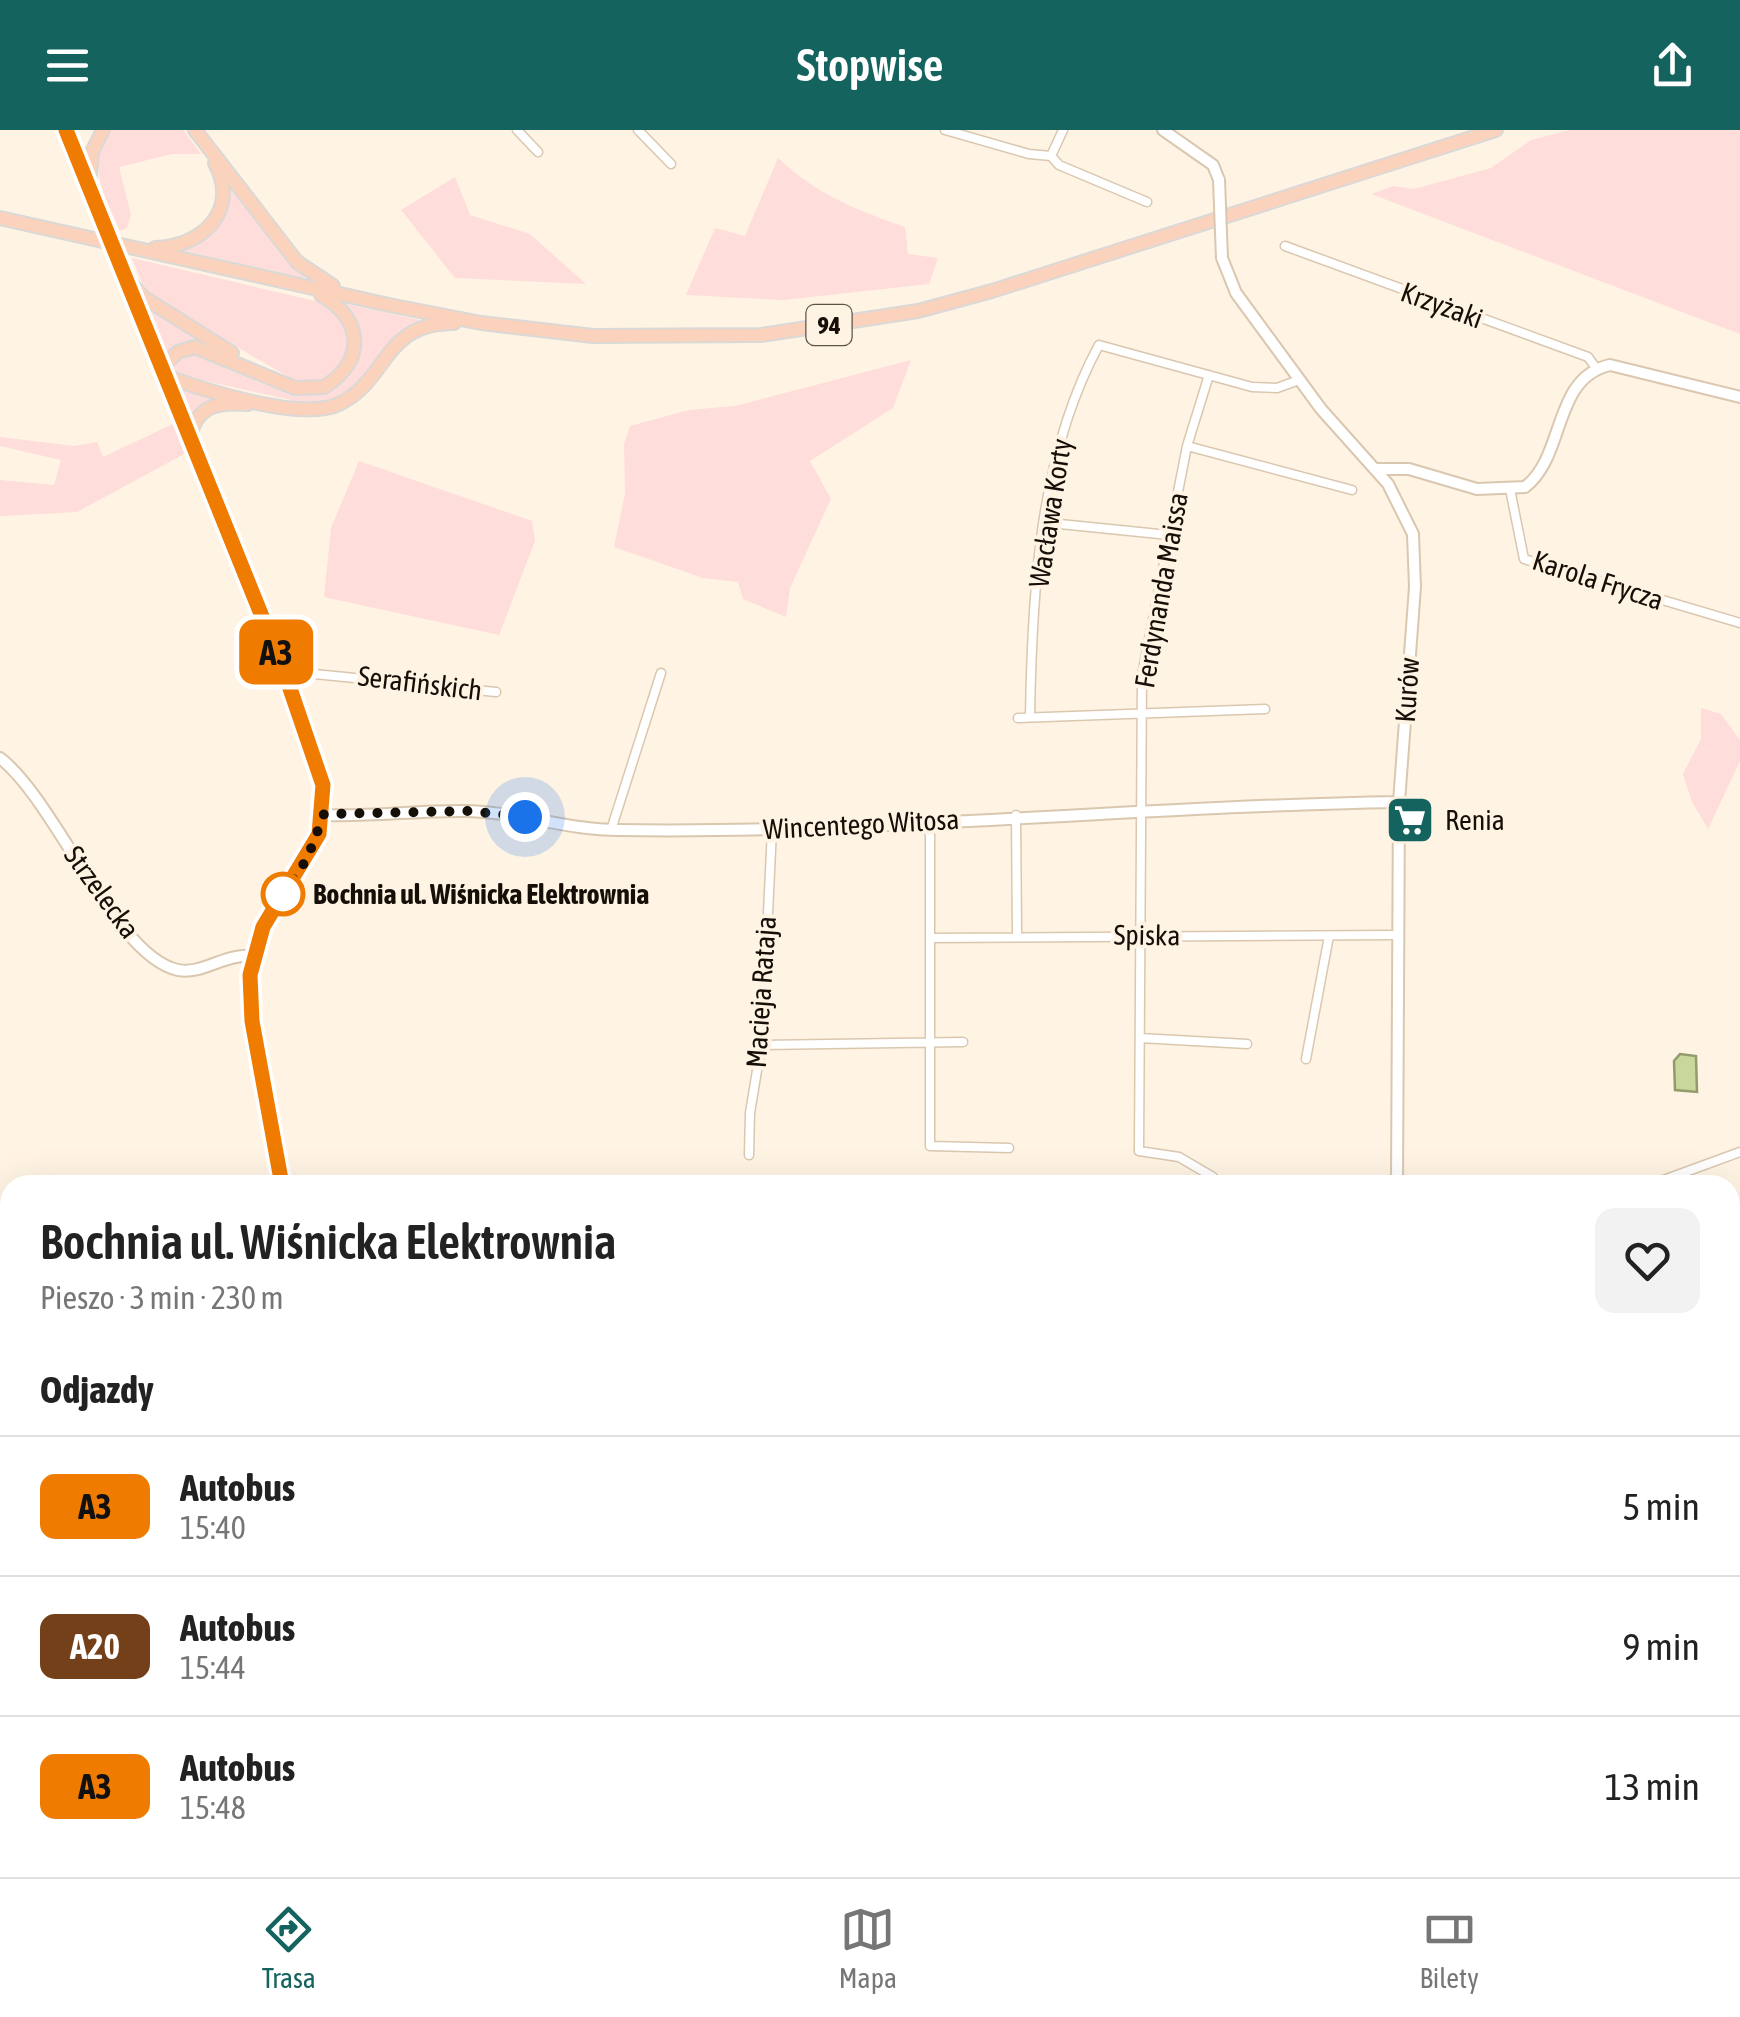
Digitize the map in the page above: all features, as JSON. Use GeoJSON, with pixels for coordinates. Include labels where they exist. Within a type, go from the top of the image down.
{"type":"FeatureCollection","features":[{"type":"Feature","properties":{"kind":"main road"},"geometry":{"type":"LineString","coordinates":[[66,130],[284,671],[323,785],[324,814],[307,859],[272,910],[253,956],[248,997],[280,1175]]}},
{"type":"Feature","properties":{"kind":"main road"},"geometry":{"type":"LineString","coordinates":[[88,186],[92,152],[103,130]]}},
{"type":"Feature","properties":{"kind":"main road"},"geometry":{"type":"LineString","coordinates":[[133,248],[184,245],[208,232],[216,220],[222,197],[220,172],[192,130]]}},
{"type":"Feature","properties":{"kind":"main road"},"geometry":{"type":"LineString","coordinates":[[192,130],[297,262],[319,280],[363,299]]}},
{"type":"Feature","properties":{"kind":"main road","name":"94"},"geometry":{"type":"LineString","coordinates":[[0,218],[482,323],[593,336],[760,335],[918,310],[1496,130]]}},
{"type":"Feature","properties":{"kind":"main road"},"geometry":{"type":"LineString","coordinates":[[125,276],[142,297],[263,373]]}},
{"type":"Feature","properties":{"kind":"main road"},"geometry":{"type":"LineString","coordinates":[[164,372],[178,352],[196,347],[295,388],[316,390],[340,376],[355,354],[354,328],[344,310],[322,295],[286,282]]}},
{"type":"Feature","properties":{"kind":"main road"},"geometry":{"type":"LineString","coordinates":[[164,372],[278,406],[307,411],[330,408],[352,396],[390,348],[414,330],[432,324],[482,323]]}},
{"type":"Feature","properties":{"kind":"main road"},"geometry":{"type":"LineString","coordinates":[[190,438],[196,418],[218,404],[278,406]]}},
{"type":"Feature","properties":{"kind":"street"},"geometry":{"type":"LineString","coordinates":[[517,130],[538,152]]}},
{"type":"Feature","properties":{"kind":"street"},"geometry":{"type":"LineString","coordinates":[[638,130],[672,164]]}},
{"type":"Feature","properties":{"kind":"street"},"geometry":{"type":"LineString","coordinates":[[946,130],[1028,154],[1051,156],[1059,165],[1147,202]]}},
{"type":"Feature","properties":{"kind":"street"},"geometry":{"type":"LineString","coordinates":[[1051,156],[1063,130]]}},
{"type":"Feature","properties":{"kind":"street"},"geometry":{"type":"LineString","coordinates":[[1163,130],[1174,135]]}},
{"type":"Feature","properties":{"kind":"street","name":"Kurów"},"geometry":{"type":"LineString","coordinates":[[1174,135],[1213,165],[1219,180],[1222,258],[1236,292],[1298,380],[1388,484],[1408,517],[1416,553],[1399,802],[1397,1175]]}},
{"type":"Feature","properties":{"kind":"street","name":"Krzyżaki"},"geometry":{"type":"LineString","coordinates":[[1284,246],[1588,357],[1596,368],[1620,366],[1740,398]]}},
{"type":"Feature","properties":{"kind":"street","name":"Wacława Korty"},"geometry":{"type":"LineString","coordinates":[[1030,716],[1036,602],[1047,518],[1064,426],[1098,345],[1266,389],[1298,380]]}},
{"type":"Feature","properties":{"kind":"street"},"geometry":{"type":"LineString","coordinates":[[1376,469],[1409,468],[1477,489],[1510,489],[1535,479],[1570,396],[1596,368]]}},
{"type":"Feature","properties":{"kind":"street","name":"Ferdynanda Maissa"},"geometry":{"type":"LineString","coordinates":[[1208,374],[1188,446],[1142,675],[1138,1150],[1180,1157],[1210,1175]]}},
{"type":"Feature","properties":{"kind":"street"},"geometry":{"type":"LineString","coordinates":[[1188,446],[1352,490]]}},
{"type":"Feature","properties":{"kind":"street"},"geometry":{"type":"LineString","coordinates":[[1388,484],[1396,470]]}},
{"type":"Feature","properties":{"kind":"street","name":"Karola Frycza"},"geometry":{"type":"LineString","coordinates":[[1510,489],[1524,559],[1740,623]]}},
{"type":"Feature","properties":{"kind":"street"},"geometry":{"type":"LineString","coordinates":[[1047,518],[1050,523],[1169,535]]}},
{"type":"Feature","properties":{"kind":"street","name":"Serafińskich"},"geometry":{"type":"LineString","coordinates":[[284,671],[496,692]]}},
{"type":"Feature","properties":{"kind":"street"},"geometry":{"type":"LineString","coordinates":[[611,830],[661,673]]}},
{"type":"Feature","properties":{"kind":"street"},"geometry":{"type":"LineString","coordinates":[[1018,718],[1142,710],[1265,709]]}},
{"type":"Feature","properties":{"kind":"street","name":"Strzelecka"},"geometry":{"type":"LineString","coordinates":[[0,758],[33,794],[116,916],[148,954],[167,966],[188,971],[232,956],[253,956]]}},
{"type":"Feature","properties":{"kind":"street","name":"Wincentego Witosa"},"geometry":{"type":"LineString","coordinates":[[324,814],[470,811],[611,830],[772,829],[1139,809],[1399,802]]}},
{"type":"Feature","properties":{"kind":"street"},"geometry":{"type":"LineString","coordinates":[[1016,815],[1017,935]]}},
{"type":"Feature","properties":{"kind":"street"},"geometry":{"type":"LineString","coordinates":[[926,820],[930,835],[930,1146],[1010,1148]]}},
{"type":"Feature","properties":{"kind":"street","name":"Macieja Rataja"},"geometry":{"type":"LineString","coordinates":[[749,1155],[750,1113],[761,1044],[772,829]]}},
{"type":"Feature","properties":{"kind":"street","name":"Spiska"},"geometry":{"type":"LineString","coordinates":[[931,938],[1397,935]]}},
{"type":"Feature","properties":{"kind":"street"},"geometry":{"type":"LineString","coordinates":[[1306,1059],[1329,936]]}},
{"type":"Feature","properties":{"kind":"street"},"geometry":{"type":"LineString","coordinates":[[1140,1038],[1247,1044]]}},
{"type":"Feature","properties":{"kind":"street"},"geometry":{"type":"LineString","coordinates":[[761,1044],[964,1042]]}},
{"type":"Feature","properties":{"kind":"street"},"geometry":{"type":"LineString","coordinates":[[1677,1175],[1740,1152]]}},
{"type":"Feature","properties":{"kind":"shaded area"},"geometry":{"type":"Polygon","coordinates":[[[110,130],[183,130],[201,154],[172,154],[119,167],[131,215],[127,228],[120,231],[103,193],[98,168],[110,130]]]}},
{"type":"Feature","properties":{"kind":"shaded area"},"geometry":{"type":"Polygon","coordinates":[[[1570,130],[1740,130],[1740,334],[1371,194],[1393,186],[1414,189],[1491,168],[1531,140],[1570,130]]]}},
{"type":"Feature","properties":{"kind":"shaded area"},"geometry":{"type":"Polygon","coordinates":[[[778,158],[837,200],[905,227],[908,254],[938,258],[929,284],[784,300],[686,295],[715,228],[745,236],[778,158]]]}},
{"type":"Feature","properties":{"kind":"shaded area"},"geometry":{"type":"Polygon","coordinates":[[[455,177],[470,215],[530,234],[586,284],[455,278],[401,210],[455,177]]]}},
{"type":"Feature","properties":{"kind":"shaded area"},"geometry":{"type":"Polygon","coordinates":[[[229,184],[304,278],[184,251],[216,229],[229,184]]]}},
{"type":"Feature","properties":{"kind":"shaded area"},"geometry":{"type":"Polygon","coordinates":[[[132,258],[328,304],[346,323],[350,349],[331,380],[304,386],[155,299],[142,283],[132,258]]]}},
{"type":"Feature","properties":{"kind":"shaded area"},"geometry":{"type":"Polygon","coordinates":[[[141,302],[236,359],[199,343],[163,355],[141,302]]]}},
{"type":"Feature","properties":{"kind":"shaded area"},"geometry":{"type":"Polygon","coordinates":[[[346,304],[425,321],[393,340],[352,390],[318,406],[170,373],[178,361],[198,353],[275,388],[316,394],[334,389],[349,376],[359,357],[357,330],[346,304]]]}},
{"type":"Feature","properties":{"kind":"shaded area"},"geometry":{"type":"Polygon","coordinates":[[[911,360],[893,408],[810,461],[831,499],[790,588],[786,617],[743,599],[738,582],[703,578],[614,547],[625,494],[624,444],[630,426],[689,410],[735,406],[911,360]]]}},
{"type":"Feature","properties":{"kind":"shaded area"},"geometry":{"type":"Polygon","coordinates":[[[180,385],[226,399],[189,423],[176,389],[180,385]]]}},
{"type":"Feature","properties":{"kind":"shaded area"},"geometry":{"type":"Polygon","coordinates":[[[175,423],[186,453],[77,512],[0,516],[0,480],[54,485],[61,460],[0,446],[0,437],[74,446],[97,442],[103,457],[175,423]]]}},
{"type":"Feature","properties":{"kind":"shaded area"},"geometry":{"type":"Polygon","coordinates":[[[359,461],[532,521],[535,541],[499,635],[324,597],[331,528],[359,461]]]}},
{"type":"Feature","properties":{"kind":"shaded area"},"geometry":{"type":"Polygon","coordinates":[[[1701,708],[1721,714],[1740,740],[1740,761],[1708,829],[1692,802],[1683,774],[1701,739],[1701,708]]]}},
{"type":"Feature","properties":{"kind":"shaded area"},"geometry":{"type":"Polygon","coordinates":[[[1680,1054],[1696,1056],[1697,1092],[1675,1090],[1674,1061],[1680,1054]]]}},
{"type":"Feature","properties":{"kind":"bus line","name":"A3"},"geometry":{"type":"LineString","coordinates":[[66,130],[284,671],[323,785],[324,814],[319,834],[263,927],[250,975],[248,997],[280,1175]]}},
{"type":"Feature","properties":{"kind":"place","name":"Renia"},"geometry":{"type":"Point","coordinates":[1410,820]}},
{"type":"Feature","properties":{"kind":"place","name":"Bochnia ul. Wiśnicka Elektrownia"},"geometry":{"type":"Point","coordinates":[283,894]}},
{"type":"Feature","properties":{"kind":"route"},"geometry":{"type":"LineString","coordinates":[[283,894],[307,859],[324,814],[470,811],[525,817]]}}]}
